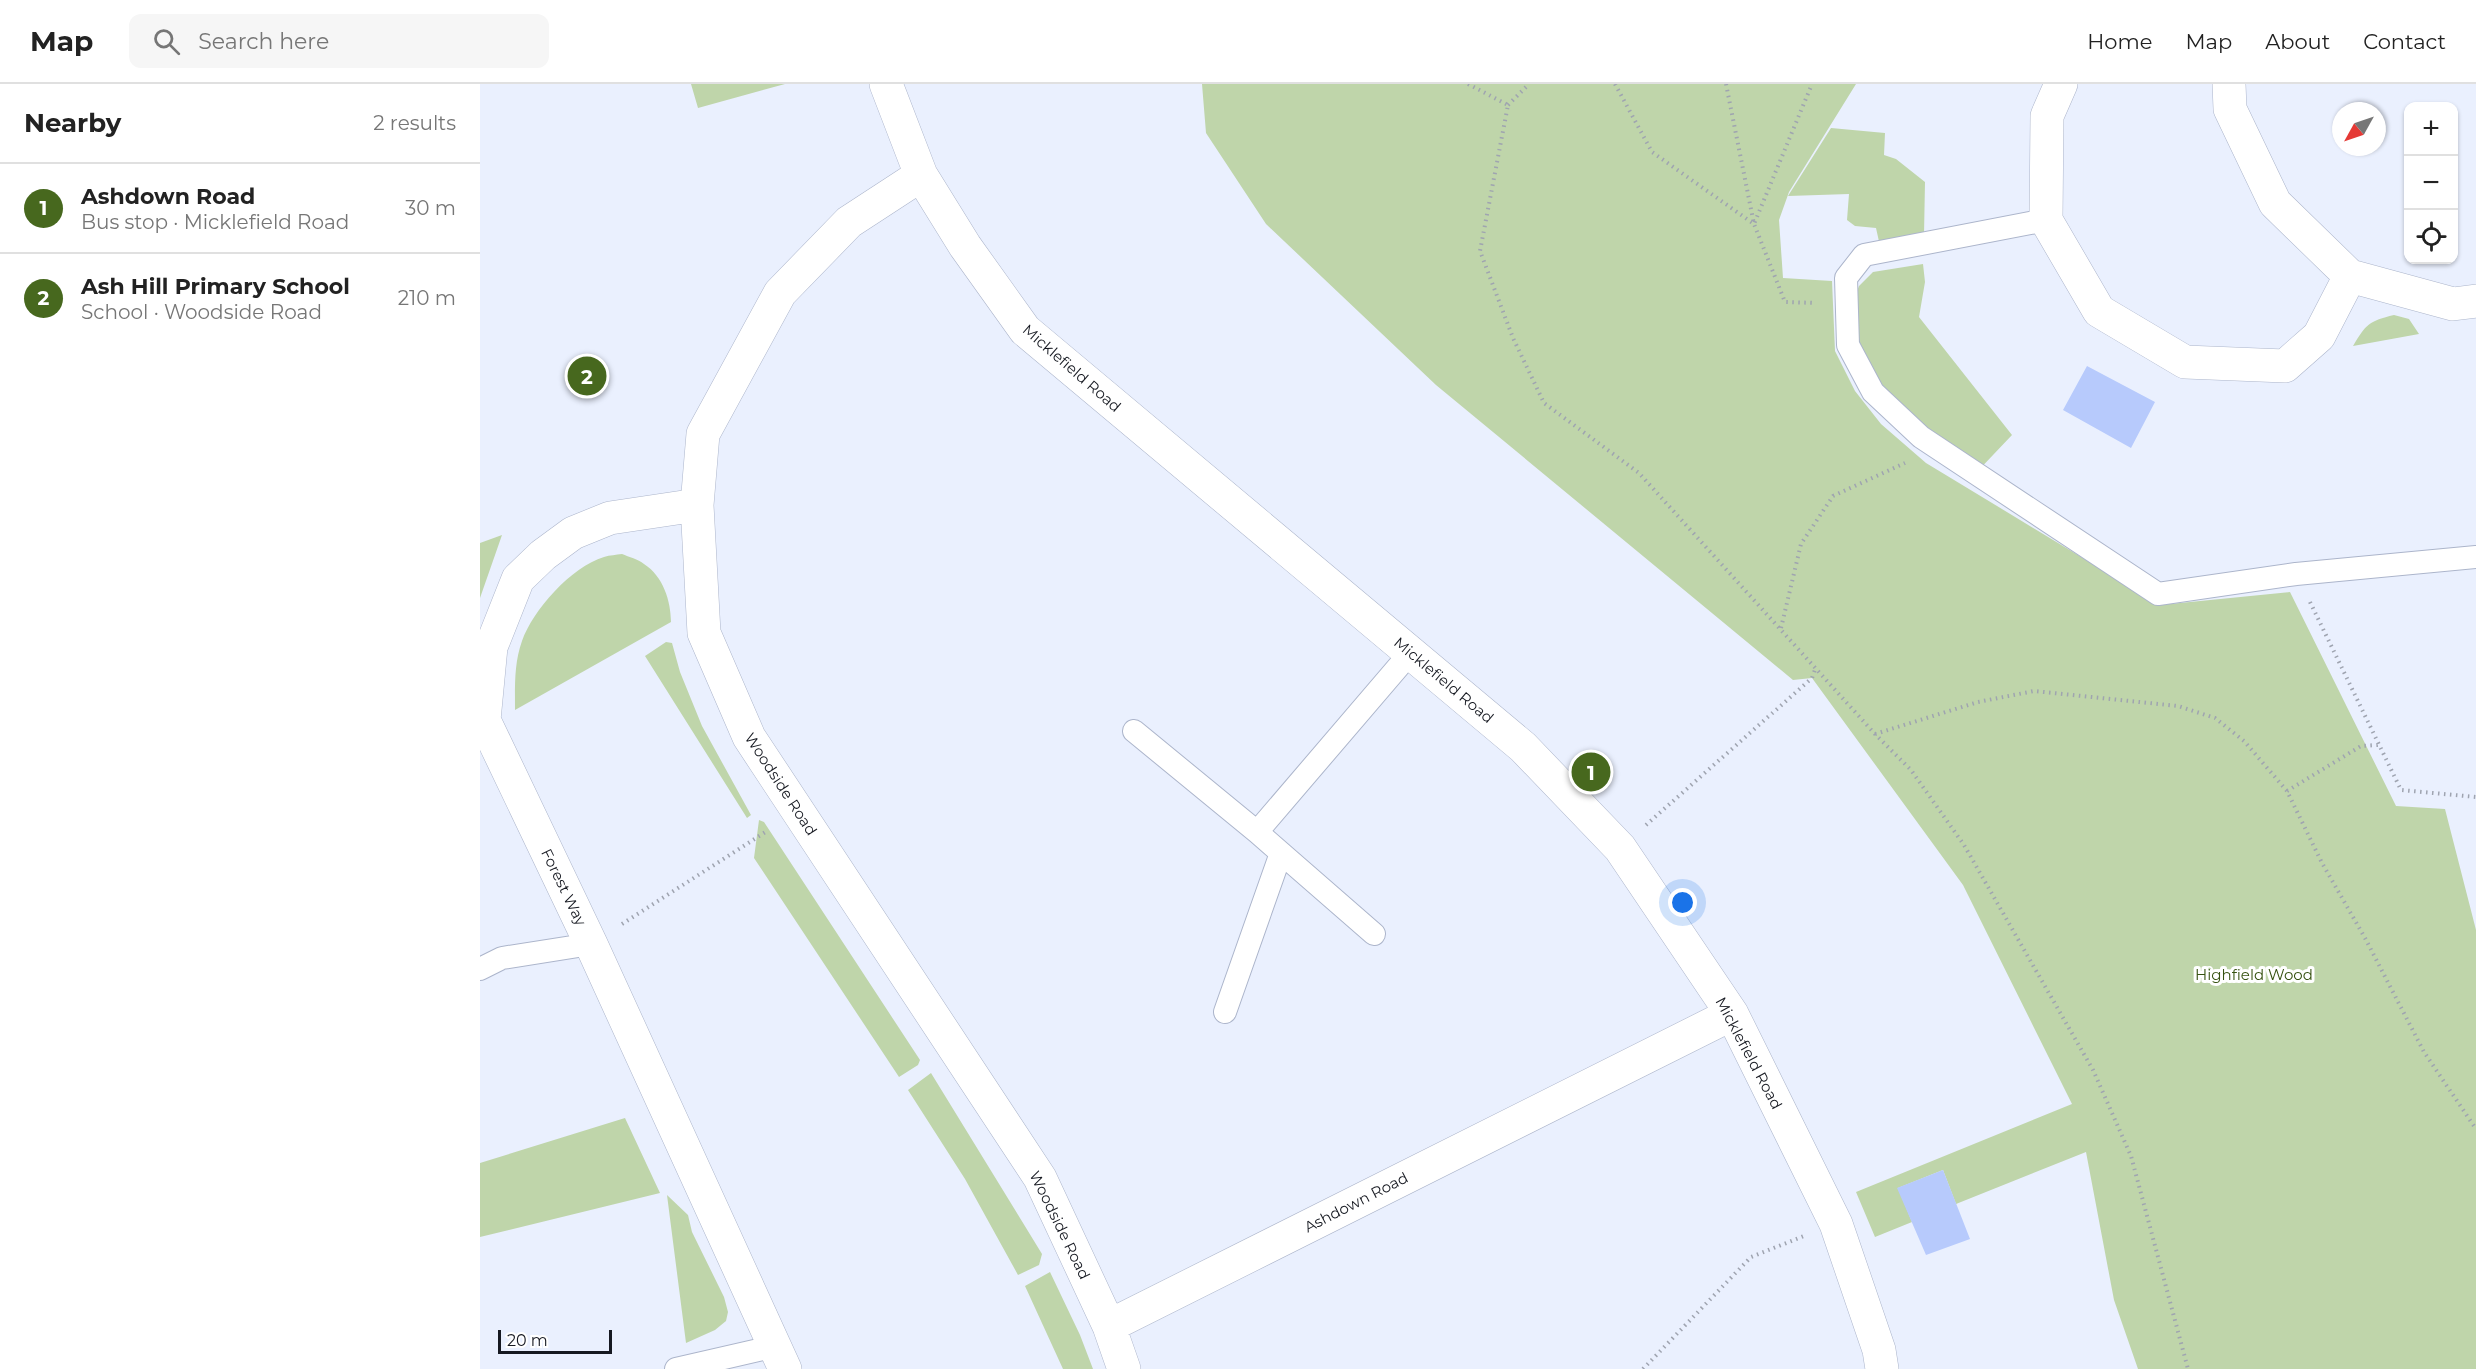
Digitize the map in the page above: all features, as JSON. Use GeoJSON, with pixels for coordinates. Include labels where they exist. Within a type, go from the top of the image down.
{"type":"FeatureCollection","features":[{"type":"Feature","properties":{"kind":"street","name":"Micklefield Road"},"geometry":{"type":"LineString","coordinates":[[886,84],[921,175],[965,246],[1025,330],[1523,747],[1620,848],[1732,1014],[1836,1224],[1879,1350],[1882,1369]]}},
{"type":"Feature","properties":{"kind":"street"},"geometry":{"type":"LineString","coordinates":[[2061,84],[2048,116],[2046,220],[2100,311],[2185,362],[2285,366],[2319,336],[2350,276]]}},
{"type":"Feature","properties":{"kind":"street"},"geometry":{"type":"LineString","coordinates":[[2229,84],[2230,109],[2275,203],[2350,276],[2453,304],[2476,301]]}},
{"type":"Feature","properties":{"kind":"street","name":"Woodside Road"},"geometry":{"type":"LineString","coordinates":[[921,175],[849,222],[780,293],[703,434],[697,505],[704,633],[748,737],[1040,1178],[1109,1326],[1124,1369]]}},
{"type":"Feature","properties":{"kind":"street","name":"Forest Way"},"geometry":{"type":"LineString","coordinates":[[697,505],[610,518],[573,534],[543,555],[518,579],[491,647],[482,720],[591,944],[781,1357]]}},
{"type":"Feature","properties":{"kind":"street","name":"Ashdown Road"},"geometry":{"type":"LineString","coordinates":[[1109,1326],[1732,1014]]}},
{"type":"Feature","properties":{"kind":"lane"},"geometry":{"type":"LineString","coordinates":[[2046,220],[1864,255],[1845,278],[1848,345],[1873,392],[1921,437],[2158,594],[2296,574],[2476,557]]}},
{"type":"Feature","properties":{"kind":"lane"},"geometry":{"type":"LineString","coordinates":[[1257,832],[1410,652]]}},
{"type":"Feature","properties":{"kind":"lane"},"geometry":{"type":"LineString","coordinates":[[1134,732],[1257,832],[1374,934]]}},
{"type":"Feature","properties":{"kind":"lane"},"geometry":{"type":"LineString","coordinates":[[1225,1012],[1281,853]]}},
{"type":"Feature","properties":{"kind":"lane"},"geometry":{"type":"LineString","coordinates":[[480,969],[502,958],[591,944]]}},
{"type":"Feature","properties":{"kind":"lane"},"geometry":{"type":"LineString","coordinates":[[676,1369],[781,1357]]}},
{"type":"Feature","properties":{"kind":"path"},"geometry":{"type":"LineString","coordinates":[[1468,84],[1508,105]]}},
{"type":"Feature","properties":{"kind":"path"},"geometry":{"type":"LineString","coordinates":[[1529,84],[1508,105],[1480,251],[1513,338],[1544,403],[1639,474],[1875,734],[1911,770],[1964,845],[2093,1070],[2132,1156],[2188,1369]]}},
{"type":"Feature","properties":{"kind":"path"},"geometry":{"type":"LineString","coordinates":[[1615,84],[1652,152],[1754,225]]}},
{"type":"Feature","properties":{"kind":"path"},"geometry":{"type":"LineString","coordinates":[[1726,84],[1754,225],[1785,302],[1846,303]]}},
{"type":"Feature","properties":{"kind":"path"},"geometry":{"type":"LineString","coordinates":[[1754,225],[1812,84]]}},
{"type":"Feature","properties":{"kind":"path"},"geometry":{"type":"LineString","coordinates":[[1780,628],[1801,544],[1833,496],[1909,461]]}},
{"type":"Feature","properties":{"kind":"path"},"geometry":{"type":"LineString","coordinates":[[2296,574],[2401,790],[2476,797]]}},
{"type":"Feature","properties":{"kind":"path"},"geometry":{"type":"LineString","coordinates":[[1620,848],[1812,678],[1816,667]]}},
{"type":"Feature","properties":{"kind":"path"},"geometry":{"type":"LineString","coordinates":[[1875,734],[1978,702],[2034,691],[2178,706],[2215,718],[2244,741],[2287,791],[2322,863],[2365,938],[2424,1052],[2476,1128]]}},
{"type":"Feature","properties":{"kind":"path"},"geometry":{"type":"LineString","coordinates":[[2287,791],[2361,746],[2378,745]]}},
{"type":"Feature","properties":{"kind":"path"},"geometry":{"type":"LineString","coordinates":[[591,944],[798,811]]}},
{"type":"Feature","properties":{"kind":"path"},"geometry":{"type":"LineString","coordinates":[[1643,1369],[1751,1257],[1836,1224]]}},
{"type":"Feature","properties":{"kind":"green space"},"geometry":{"type":"Polygon","coordinates":[[[691,84],[785,84],[698,108],[691,84]]]}},
{"type":"Feature","properties":{"kind":"green space","name":"Highfield Wood"},"geometry":{"type":"Polygon","coordinates":[[[1202,84],[1856,84],[1789,192],[1779,220],[1783,278],[1832,281],[1835,351],[1855,391],[1881,424],[1926,463],[2144,595],[2170,604],[2290,592],[2396,806],[2445,809],[2476,930],[2476,1369],[2138,1369],[2114,1300],[2086,1152],[1956,1204],[1943,1170],[1898,1188],[1912,1222],[1875,1237],[1856,1192],[2072,1104],[1963,885],[1812,678],[1793,680],[1436,385],[1266,224],[1206,133],[1202,84]]]}},
{"type":"Feature","properties":{"kind":"green space"},"geometry":{"type":"Polygon","coordinates":[[[1831,128],[1885,133],[1884,155],[1896,159],[1925,182],[1924,235],[1880,246],[1876,228],[1855,226],[1847,220],[1849,194],[1788,196],[1831,128]]]}},
{"type":"Feature","properties":{"kind":"green space"},"geometry":{"type":"Polygon","coordinates":[[[1923,264],[1925,282],[1919,317],[2012,435],[1974,475],[1914,429],[1860,356],[1854,299],[1859,286],[1873,272],[1923,264]]]}},
{"type":"Feature","properties":{"kind":"green space"},"geometry":{"type":"Polygon","coordinates":[[[2394,315],[2409,319],[2419,334],[2353,346],[2369,324],[2394,315]]]}},
{"type":"Feature","properties":{"kind":"green space"},"geometry":{"type":"Polygon","coordinates":[[[502,535],[480,598],[480,543],[502,535]]]}},
{"type":"Feature","properties":{"kind":"green space"},"geometry":{"type":"Polygon","coordinates":[[[622,554],[642,562],[656,575],[665,590],[671,622],[515,710],[518,658],[522,641],[535,616],[555,591],[579,570],[604,557],[622,554]]]}},
{"type":"Feature","properties":{"kind":"green space"},"geometry":{"type":"Polygon","coordinates":[[[666,642],[672,643],[680,672],[702,726],[751,815],[747,818],[645,656],[666,642]]]}},
{"type":"Feature","properties":{"kind":"green space"},"geometry":{"type":"Polygon","coordinates":[[[759,820],[764,822],[920,1060],[918,1065],[899,1077],[754,858],[759,820]]]}},
{"type":"Feature","properties":{"kind":"green space"},"geometry":{"type":"Polygon","coordinates":[[[931,1073],[1042,1254],[1039,1265],[1018,1275],[965,1179],[908,1090],[931,1073]]]}},
{"type":"Feature","properties":{"kind":"green space"},"geometry":{"type":"Polygon","coordinates":[[[625,1118],[660,1193],[480,1237],[480,1163],[625,1118]]]}},
{"type":"Feature","properties":{"kind":"green space"},"geometry":{"type":"Polygon","coordinates":[[[667,1195],[688,1215],[692,1232],[724,1297],[728,1312],[726,1321],[715,1330],[686,1343],[667,1195]]]}},
{"type":"Feature","properties":{"kind":"green space"},"geometry":{"type":"Polygon","coordinates":[[[1050,1272],[1080,1335],[1093,1369],[1063,1369],[1025,1286],[1050,1272]]]}},
{"type":"Feature","properties":{"kind":"building"},"geometry":{"type":"Polygon","coordinates":[[[2087,366],[2155,402],[2131,448],[2063,410],[2087,366]]]}},
{"type":"Feature","properties":{"kind":"building"},"geometry":{"type":"Polygon","coordinates":[[[1943,1170],[1970,1239],[1926,1255],[1897,1188],[1943,1170]]]}},
{"type":"Feature","properties":{"kind":"place","name":"Ash Hill Primary School"},"geometry":{"type":"Point","coordinates":[587,376]}},
{"type":"Feature","properties":{"kind":"place","name":"Ashdown Road"},"geometry":{"type":"Point","coordinates":[1591,772]}}]}
